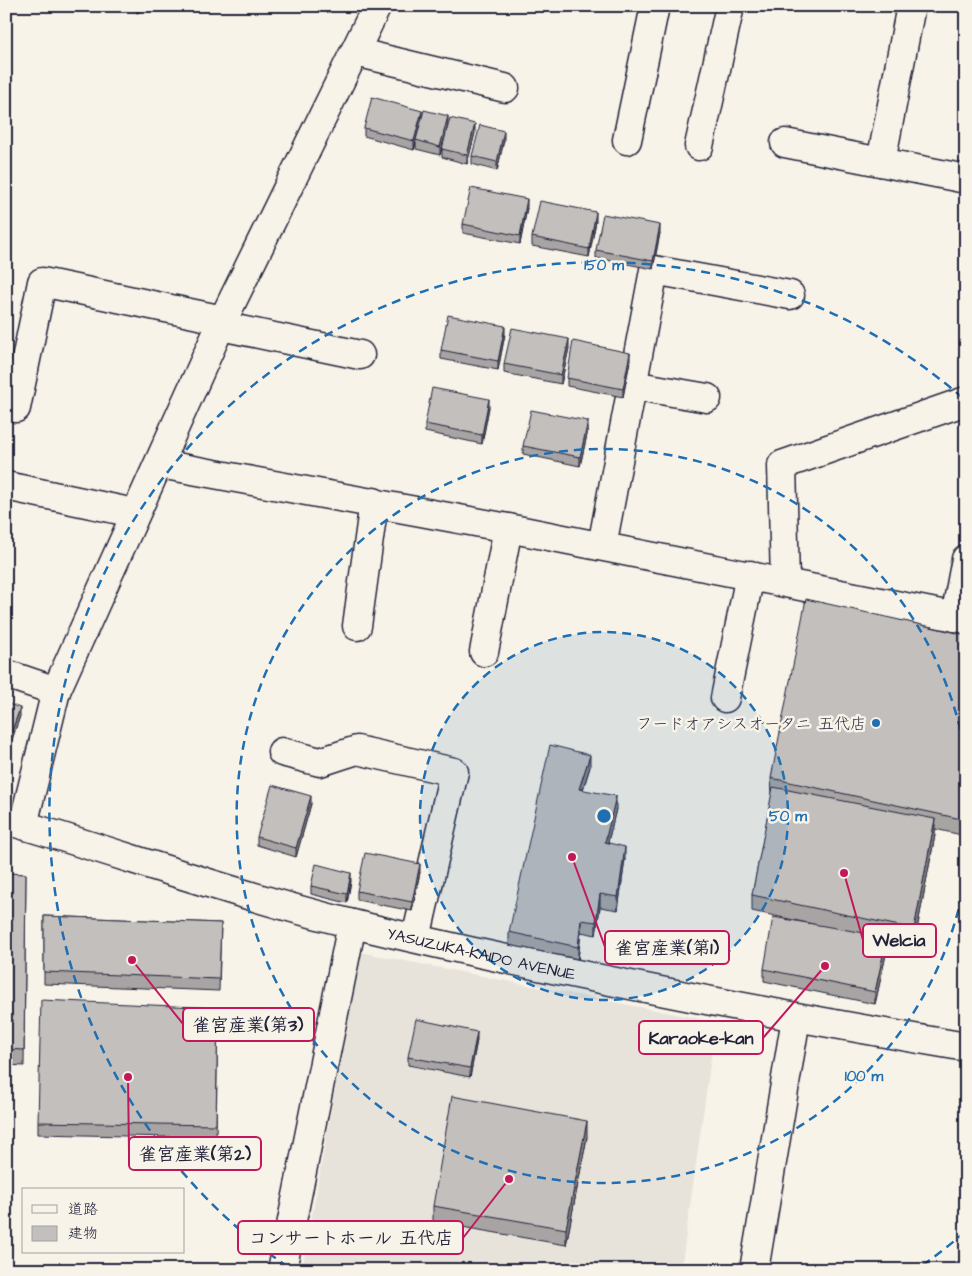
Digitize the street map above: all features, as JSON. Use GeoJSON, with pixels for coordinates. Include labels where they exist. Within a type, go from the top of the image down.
{"type":"FeatureCollection","features":[{"type":"Feature","properties":{"kind":"street"},"geometry":{"type":"LineString","coordinates":[[15,822],[56,691],[134,513],[160,464],[222,323],[377,6]]}},
{"type":"Feature","properties":{"kind":"street"},"geometry":{"type":"LineString","coordinates":[[627,140],[655,6]]}},
{"type":"Feature","properties":{"kind":"street"},"geometry":{"type":"LineString","coordinates":[[699,146],[730,6]]}},
{"type":"Feature","properties":{"kind":"street"},"geometry":{"type":"LineString","coordinates":[[881,162],[911,6]]}},
{"type":"Feature","properties":{"kind":"street"},"geometry":{"type":"LineString","coordinates":[[355,52],[505,88]]}},
{"type":"Feature","properties":{"kind":"street"},"geometry":{"type":"LineString","coordinates":[[785,143],[966,179]]}},
{"type":"Feature","properties":{"kind":"street"},"geometry":{"type":"LineString","coordinates":[[602,546],[654,270],[790,295]]}},
{"type":"Feature","properties":{"kind":"street"},"geometry":{"type":"LineString","coordinates":[[6,406],[16,408],[42,282],[360,355]]}},
{"type":"Feature","properties":{"kind":"street"},"geometry":{"type":"LineString","coordinates":[[632,384],[707,398]]}},
{"type":"Feature","properties":{"kind":"street"},"geometry":{"type":"LineString","coordinates":[[785,582],[782,465],[966,401]]}},
{"type":"Feature","properties":{"kind":"street"},"geometry":{"type":"LineString","coordinates":[[160,464],[374,502],[961,618],[966,559]]}},
{"type":"Feature","properties":{"kind":"street"},"geometry":{"type":"LineString","coordinates":[[6,486],[134,513]]}},
{"type":"Feature","properties":{"kind":"street"},"geometry":{"type":"LineString","coordinates":[[357,626],[374,502]]}},
{"type":"Feature","properties":{"kind":"street"},"geometry":{"type":"LineString","coordinates":[[484,652],[508,528]]}},
{"type":"Feature","properties":{"kind":"street"},"geometry":{"type":"LineString","coordinates":[[725,698],[750,575]]}},
{"type":"Feature","properties":{"kind":"street"},"geometry":{"type":"LineString","coordinates":[[6,674],[56,691]]}},
{"type":"Feature","properties":{"kind":"street"},"geometry":{"type":"LineString","coordinates":[[282,752],[320,762],[357,750],[454,772],[416,938]]}},
{"type":"Feature","properties":{"kind":"street","name":"YASUZUKA-KAIDO AVENUE"},"geometry":{"type":"LineString","coordinates":[[15,822],[277,904],[352,924],[683,998],[966,1047]]}},
{"type":"Feature","properties":{"kind":"street"},"geometry":{"type":"LineString","coordinates":[[282,1270],[352,924]]}},
{"type":"Feature","properties":{"kind":"street"},"geometry":{"type":"LineString","coordinates":[[754,1270],[796,1018]]}},
{"type":"Feature","properties":{"kind":"shaded area"},"geometry":{"type":"Polygon","coordinates":[[[360,952],[716,1022],[681,1270],[302,1270],[360,952]]]}},
{"type":"Feature","properties":{"kind":"building"},"geometry":{"type":"Polygon","coordinates":[[[372,97],[422,111],[414,141],[364,128],[372,97]]]}},
{"type":"Feature","properties":{"kind":"building"},"geometry":{"type":"Polygon","coordinates":[[[424,110],[448,116],[440,147],[416,140],[424,110]]]}},
{"type":"Feature","properties":{"kind":"building"},"geometry":{"type":"Polygon","coordinates":[[[450,118],[475,124],[467,155],[442,149],[450,118]]]}},
{"type":"Feature","properties":{"kind":"building"},"geometry":{"type":"Polygon","coordinates":[[[480,125],[504,131],[497,162],[472,156],[480,125]]]}},
{"type":"Feature","properties":{"kind":"building"},"geometry":{"type":"Polygon","coordinates":[[[471,188],[527,199],[520,236],[463,224],[471,188]]]}},
{"type":"Feature","properties":{"kind":"building"},"geometry":{"type":"Polygon","coordinates":[[[540,201],[596,212],[589,249],[532,237],[540,201]]]}},
{"type":"Feature","properties":{"kind":"building"},"geometry":{"type":"Polygon","coordinates":[[[603,214],[660,225],[653,261],[596,250],[603,214]]]}},
{"type":"Feature","properties":{"kind":"building"},"geometry":{"type":"Polygon","coordinates":[[[448,315],[505,326],[498,361],[441,350],[448,315]]]}},
{"type":"Feature","properties":{"kind":"building"},"geometry":{"type":"Polygon","coordinates":[[[512,328],[569,339],[561,375],[504,364],[512,328]]]}},
{"type":"Feature","properties":{"kind":"building"},"geometry":{"type":"Polygon","coordinates":[[[573,341],[630,353],[623,389],[567,378],[573,341]]]}},
{"type":"Feature","properties":{"kind":"building"},"geometry":{"type":"Polygon","coordinates":[[[432,388],[489,399],[482,435],[425,424],[432,388]]]}},
{"type":"Feature","properties":{"kind":"building"},"geometry":{"type":"Polygon","coordinates":[[[531,410],[588,421],[580,457],[523,446],[531,410]]]}},
{"type":"Feature","properties":{"kind":"building","name":"フードオアシスオータニ 五代店"},"geometry":{"type":"Polygon","coordinates":[[[806,599],[966,635],[966,820],[771,778],[806,599]]]}},
{"type":"Feature","properties":{"kind":"building"},"geometry":{"type":"Polygon","coordinates":[[[6,703],[20,708],[8,742],[6,742],[6,703]]]}},
{"type":"Feature","properties":{"kind":"building"},"geometry":{"type":"Polygon","coordinates":[[[550,745],[590,755],[579,789],[616,796],[605,842],[625,847],[618,897],[600,894],[596,922],[581,920],[578,947],[509,932],[550,745]]]}},
{"type":"Feature","properties":{"kind":"building"},"geometry":{"type":"Polygon","coordinates":[[[272,785],[311,796],[296,848],[257,837],[272,785]]]}},
{"type":"Feature","properties":{"kind":"building"},"geometry":{"type":"Polygon","coordinates":[[[773,787],[935,819],[914,929],[752,895],[773,787]]]}},
{"type":"Feature","properties":{"kind":"building"},"geometry":{"type":"Polygon","coordinates":[[[365,853],[420,864],[412,902],[357,891],[365,853]]]}},
{"type":"Feature","properties":{"kind":"building"},"geometry":{"type":"Polygon","coordinates":[[[316,864],[351,873],[347,894],[311,886],[316,864]]]}},
{"type":"Feature","properties":{"kind":"building"},"geometry":{"type":"Polygon","coordinates":[[[6,873],[26,874],[24,1050],[6,1049],[6,873]]]}},
{"type":"Feature","properties":{"kind":"building"},"geometry":{"type":"Polygon","coordinates":[[[44,916],[221,923],[219,979],[44,972],[44,916]]]}},
{"type":"Feature","properties":{"kind":"building"},"geometry":{"type":"Polygon","coordinates":[[[773,917],[887,937],[875,992],[764,969],[773,917]]]}},
{"type":"Feature","properties":{"kind":"building"},"geometry":{"type":"Polygon","coordinates":[[[41,1000],[218,1008],[216,1125],[38,1122],[41,1000]]]}},
{"type":"Feature","properties":{"kind":"building"},"geometry":{"type":"Polygon","coordinates":[[[416,1019],[477,1032],[470,1068],[408,1057],[416,1019]]]}},
{"type":"Feature","properties":{"kind":"building"},"geometry":{"type":"Polygon","coordinates":[[[452,1096],[587,1121],[566,1229],[433,1206],[452,1096]]]}},
{"type":"Feature","properties":{"kind":"place","name":"フードオアシスオータニ 五代店"},"geometry":{"type":"Point","coordinates":[876,723]}},
{"type":"Feature","properties":{"kind":"place","name":"雀宮産業(第1)"},"geometry":{"type":"Point","coordinates":[572,857]}},
{"type":"Feature","properties":{"kind":"place","name":"Welcia"},"geometry":{"type":"Point","coordinates":[844,873]}},
{"type":"Feature","properties":{"kind":"place","name":"雀宮産業(第3)"},"geometry":{"type":"Point","coordinates":[132,960]}},
{"type":"Feature","properties":{"kind":"place","name":"Karaoke-kan"},"geometry":{"type":"Point","coordinates":[825,966]}},
{"type":"Feature","properties":{"kind":"place","name":"雀宮産業(第2)"},"geometry":{"type":"Point","coordinates":[128,1077]}},
{"type":"Feature","properties":{"kind":"place","name":"コンサートホール 五代店"},"geometry":{"type":"Point","coordinates":[509,1179]}}]}
